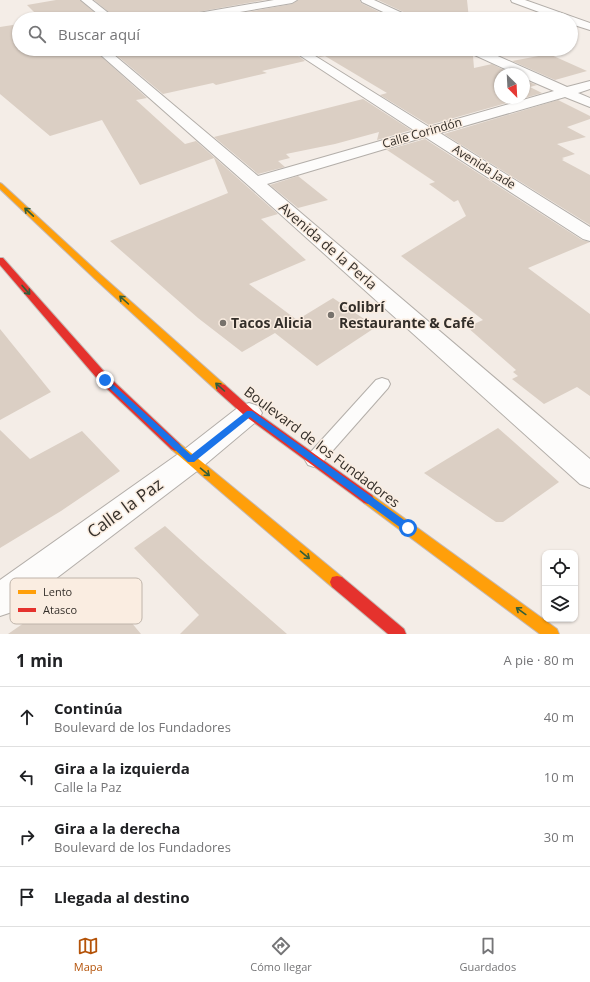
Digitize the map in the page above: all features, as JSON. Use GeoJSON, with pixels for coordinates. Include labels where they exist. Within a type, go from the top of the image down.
{"type":"FeatureCollection","features":[{"type":"Feature","properties":{"kind":"main road","name":"Boulevard de los Fundadores"},"geometry":{"type":"LineString","coordinates":[[0,184],[98,277],[249,413],[552,634]]}},
{"type":"Feature","properties":{"kind":"main road"},"geometry":{"type":"LineString","coordinates":[[0,260],[105,380],[191,460],[399,634]]}},
{"type":"Feature","properties":{"kind":"street"},"geometry":{"type":"LineString","coordinates":[[86,0],[102,12]]}},
{"type":"Feature","properties":{"kind":"street"},"geometry":{"type":"LineString","coordinates":[[222,12],[292,0]]}},
{"type":"Feature","properties":{"kind":"street"},"geometry":{"type":"LineString","coordinates":[[366,0],[392,12]]}},
{"type":"Feature","properties":{"kind":"street"},"geometry":{"type":"LineString","coordinates":[[524,1],[551,12]]}},
{"type":"Feature","properties":{"kind":"street"},"geometry":{"type":"LineString","coordinates":[[223,3],[237,12]]}},
{"type":"Feature","properties":{"kind":"street"},"geometry":{"type":"LineString","coordinates":[[578,23],[590,27]]}},
{"type":"Feature","properties":{"kind":"street","name":"Avenida de la Perla"},"geometry":{"type":"LineString","coordinates":[[108,56],[255,182],[590,476]]}},
{"type":"Feature","properties":{"kind":"street","name":"Avenida Jade"},"geometry":{"type":"LineString","coordinates":[[307,56],[590,235]]}},
{"type":"Feature","properties":{"kind":"street"},"geometry":{"type":"LineString","coordinates":[[487,56],[590,103]]}},
{"type":"Feature","properties":{"kind":"street","name":"Calle Corindón"},"geometry":{"type":"LineString","coordinates":[[255,182],[590,85]]}},
{"type":"Feature","properties":{"kind":"street","name":"Calle la Paz"},"geometry":{"type":"LineString","coordinates":[[30,578],[191,460],[249,413]]}},
{"type":"Feature","properties":{"kind":"street","name":"Calle la Paz"},"geometry":{"type":"LineString","coordinates":[[0,600],[10,593]]}},
{"type":"Feature","properties":{"kind":"lane"},"geometry":{"type":"LineString","coordinates":[[314,460],[382,384]]}},
{"type":"Feature","properties":{"kind":"building"},"geometry":{"type":"Polygon","coordinates":[[[56,0],[80,0],[94,12],[34,12],[27,5],[56,0]]]}},
{"type":"Feature","properties":{"kind":"building"},"geometry":{"type":"Polygon","coordinates":[[[94,0],[265,0],[198,12],[109,12],[94,0]]]}},
{"type":"Feature","properties":{"kind":"building"},"geometry":{"type":"Polygon","coordinates":[[[298,0],[360,0],[361,3],[380,12],[247,12],[292,4],[298,0]]]}},
{"type":"Feature","properties":{"kind":"building"},"geometry":{"type":"Polygon","coordinates":[[[378,0],[467,0],[468,12],[404,12],[378,0]]]}},
{"type":"Feature","properties":{"kind":"building"},"geometry":{"type":"Polygon","coordinates":[[[12,25],[12,56],[101,56],[147,98],[136,100],[168,129],[185,144],[196,141],[278,214],[261,219],[306,260],[249,284],[297,320],[333,298],[376,327],[317,366],[275,333],[242,352],[198,318],[110,241],[228,193],[214,158],[140,185],[102,120],[50,136],[0,94],[0,27],[12,25]]]}},
{"type":"Feature","properties":{"kind":"building"},"geometry":{"type":"Polygon","coordinates":[[[117,56],[298,56],[305,61],[262,71],[267,73],[216,85],[213,83],[163,94],[117,56]]]}},
{"type":"Feature","properties":{"kind":"building"},"geometry":{"type":"Polygon","coordinates":[[[325,56],[473,56],[474,68],[492,64],[500,68],[494,68],[494,104],[503,104],[429,125],[380,95],[387,93],[325,56]]]}},
{"type":"Feature","properties":{"kind":"building"},"geometry":{"type":"Polygon","coordinates":[[[538,56],[553,56],[587,71],[555,80],[512,61],[538,56]]]}},
{"type":"Feature","properties":{"kind":"building"},"geometry":{"type":"Polygon","coordinates":[[[530,82],[537,85],[530,87],[530,82]]]}},
{"type":"Feature","properties":{"kind":"building"},"geometry":{"type":"Polygon","coordinates":[[[530,87],[542,93],[530,96],[530,87]]]}},
{"type":"Feature","properties":{"kind":"building"},"geometry":{"type":"Polygon","coordinates":[[[363,99],[411,130],[377,140],[379,132],[335,144],[286,154],[290,158],[278,161],[285,167],[258,174],[214,137],[363,99]]]}},
{"type":"Feature","properties":{"kind":"building"},"geometry":{"type":"Polygon","coordinates":[[[558,100],[590,116],[590,119],[567,127],[586,137],[557,144],[575,154],[562,158],[564,159],[562,160],[590,175],[590,225],[444,134],[558,100]]]}},
{"type":"Feature","properties":{"kind":"building"},"geometry":{"type":"Polygon","coordinates":[[[425,139],[582,240],[590,242],[528,268],[590,314],[590,396],[577,387],[544,404],[512,379],[518,376],[513,372],[516,370],[467,327],[483,320],[401,256],[466,216],[458,200],[454,202],[429,184],[435,182],[387,150],[425,139]]]}},
{"type":"Feature","properties":{"kind":"building"},"geometry":{"type":"Polygon","coordinates":[[[298,176],[328,200],[298,208],[270,185],[298,176]]]}},
{"type":"Feature","properties":{"kind":"building"},"geometry":{"type":"Polygon","coordinates":[[[0,329],[51,392],[0,420],[0,329]]]}},
{"type":"Feature","properties":{"kind":"building"},"geometry":{"type":"Polygon","coordinates":[[[498,428],[559,482],[503,522],[496,522],[424,473],[498,428]]]}},
{"type":"Feature","properties":{"kind":"building"},"geometry":{"type":"Polygon","coordinates":[[[0,430],[30,459],[82,431],[120,471],[61,511],[0,548],[0,430]]]}},
{"type":"Feature","properties":{"kind":"building"},"geometry":{"type":"Polygon","coordinates":[[[165,526],[287,634],[180,634],[199,615],[134,548],[165,526]]]}},
{"type":"Feature","properties":{"kind":"building"},"geometry":{"type":"Polygon","coordinates":[[[22,624],[133,624],[141,634],[8,634],[22,624]]]}},
{"type":"Feature","properties":{"kind":"traffic: slow"},"geometry":{"type":"LineString","coordinates":[[0,185],[98,277],[221,388]]}},
{"type":"Feature","properties":{"kind":"traffic: slow"},"geometry":{"type":"LineString","coordinates":[[175,446],[337,582]]}},
{"type":"Feature","properties":{"kind":"traffic: slow"},"geometry":{"type":"LineString","coordinates":[[368,499],[552,634]]}},
{"type":"Feature","properties":{"kind":"traffic: jam"},"geometry":{"type":"LineString","coordinates":[[0,260],[105,380],[175,446]]}},
{"type":"Feature","properties":{"kind":"traffic: jam"},"geometry":{"type":"LineString","coordinates":[[221,388],[249,413],[368,499]]}},
{"type":"Feature","properties":{"kind":"traffic: jam"},"geometry":{"type":"LineString","coordinates":[[337,582],[399,634]]}},
{"type":"Feature","properties":{"kind":"place","name":"Colibrí Restaurante & Café"},"geometry":{"type":"Point","coordinates":[331,315]}},
{"type":"Feature","properties":{"kind":"place","name":"Tacos Alicia"},"geometry":{"type":"Point","coordinates":[223,323]}},
{"type":"Feature","properties":{"kind":"route"},"geometry":{"type":"LineString","coordinates":[[105,380],[191,460],[249,413],[408,528]]}}]}
